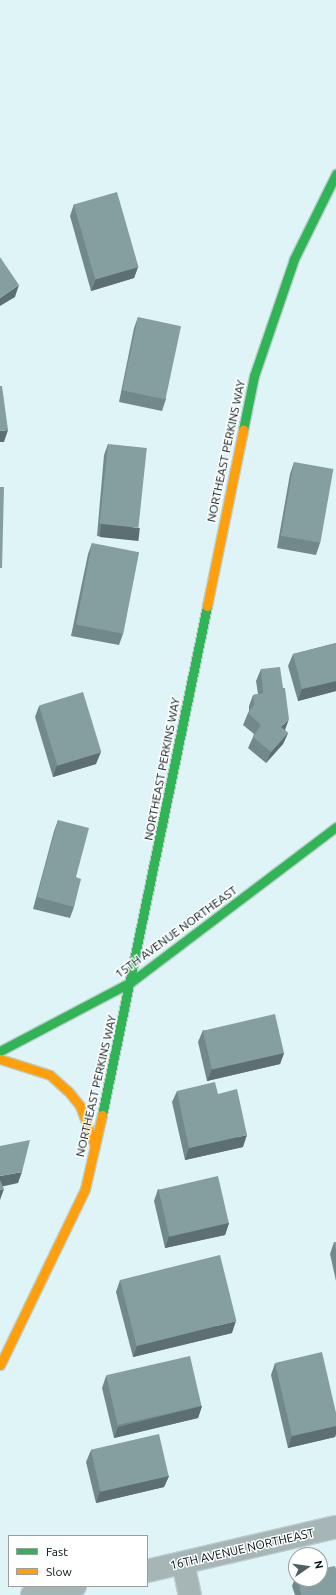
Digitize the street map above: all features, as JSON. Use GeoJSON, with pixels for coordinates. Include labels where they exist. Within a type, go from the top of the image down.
{"type":"FeatureCollection","features":[{"type":"Feature","properties":{"kind":"main road","name":"NORTHEAST PERKINS WAY"},"geometry":{"type":"LineString","coordinates":[[0,1365],[85,1189],[132,982],[254,376],[294,259],[336,174]]}},
{"type":"Feature","properties":{"kind":"main road","name":"15TH AVENUE NORTHEAST"},"geometry":{"type":"LineString","coordinates":[[0,1051],[132,982],[336,827]]}},
{"type":"Feature","properties":{"kind":"main road"},"geometry":{"type":"LineString","coordinates":[[0,1059],[50,1075],[68,1091],[80,1106],[95,1146]]}},
{"type":"Feature","properties":{"kind":"street","name":"16TH AVENUE NORTHEAST"},"geometry":{"type":"LineString","coordinates":[[148,1571],[336,1527]]}},
{"type":"Feature","properties":{"kind":"street"},"geometry":{"type":"LineString","coordinates":[[183,1563],[190,1595]]}},
{"type":"Feature","properties":{"kind":"street"},"geometry":{"type":"LineString","coordinates":[[32,1595],[70,1587]]}},
{"type":"Feature","properties":{"kind":"building"},"geometry":{"type":"Polygon","coordinates":[[[117,192],[138,267],[95,279],[74,204],[117,192]]]}},
{"type":"Feature","properties":{"kind":"building"},"geometry":{"type":"Polygon","coordinates":[[[0,257],[19,285],[0,298],[0,257]]]}},
{"type":"Feature","properties":{"kind":"building"},"geometry":{"type":"Polygon","coordinates":[[[138,317],[181,326],[165,400],[122,390],[138,317]]]}},
{"type":"Feature","properties":{"kind":"building"},"geometry":{"type":"Polygon","coordinates":[[[0,386],[2,386],[8,430],[0,431],[0,386]]]}},
{"type":"Feature","properties":{"kind":"building"},"geometry":{"type":"Polygon","coordinates":[[[108,444],[147,448],[138,528],[100,524],[108,444]]]}},
{"type":"Feature","properties":{"kind":"building"},"geometry":{"type":"Polygon","coordinates":[[[294,462],[333,469],[320,543],[281,536],[294,462]]]}},
{"type":"Feature","properties":{"kind":"building"},"geometry":{"type":"Polygon","coordinates":[[[0,487],[4,487],[2,568],[0,568],[0,487]]]}},
{"type":"Feature","properties":{"kind":"building"},"geometry":{"type":"Polygon","coordinates":[[[92,543],[139,552],[123,634],[76,624],[92,543]]]}},
{"type":"Feature","properties":{"kind":"building"},"geometry":{"type":"Polygon","coordinates":[[[336,643],[336,681],[302,689],[293,654],[336,643]]]}},
{"type":"Feature","properties":{"kind":"building"},"geometry":{"type":"Polygon","coordinates":[[[280,667],[283,688],[285,688],[289,719],[281,727],[288,733],[271,752],[253,737],[261,725],[248,713],[254,705],[253,695],[263,693],[261,669],[280,667]]]}},
{"type":"Feature","properties":{"kind":"building"},"geometry":{"type":"Polygon","coordinates":[[[83,692],[101,752],[57,766],[39,705],[83,692]]]}},
{"type":"Feature","properties":{"kind":"building"},"geometry":{"type":"Polygon","coordinates":[[[58,820],[89,828],[76,877],[81,879],[74,907],[37,897],[58,820]]]}},
{"type":"Feature","properties":{"kind":"building"},"geometry":{"type":"Polygon","coordinates":[[[275,1014],[284,1053],[212,1070],[203,1031],[275,1014]]]}},
{"type":"Feature","properties":{"kind":"building"},"geometry":{"type":"Polygon","coordinates":[[[215,1082],[218,1094],[237,1089],[247,1135],[189,1148],[177,1091],[215,1082]]]}},
{"type":"Feature","properties":{"kind":"building"},"geometry":{"type":"Polygon","coordinates":[[[30,1140],[22,1172],[0,1176],[0,1146],[30,1140]]]}},
{"type":"Feature","properties":{"kind":"building"},"geometry":{"type":"Polygon","coordinates":[[[218,1176],[229,1223],[169,1236],[159,1190],[218,1176]]]}},
{"type":"Feature","properties":{"kind":"building"},"geometry":{"type":"Polygon","coordinates":[[[0,1180],[4,1189],[0,1190],[0,1180]]]}},
{"type":"Feature","properties":{"kind":"building"},"geometry":{"type":"Polygon","coordinates":[[[220,1255],[236,1321],[137,1346],[120,1280],[220,1255]]]}},
{"type":"Feature","properties":{"kind":"building"},"geometry":{"type":"Polygon","coordinates":[[[322,1352],[336,1413],[336,1426],[292,1436],[275,1363],[322,1352]]]}},
{"type":"Feature","properties":{"kind":"building"},"geometry":{"type":"Polygon","coordinates":[[[190,1356],[201,1406],[118,1425],[106,1375],[190,1356]]]}},
{"type":"Feature","properties":{"kind":"building"},"geometry":{"type":"Polygon","coordinates":[[[159,1434],[169,1476],[100,1492],[91,1450],[159,1434]]]}},
{"type":"Feature","properties":{"kind":"building"},"geometry":{"type":"Polygon","coordinates":[[[335,1566],[336,1569],[336,1595],[301,1595],[300,1587],[328,1587],[328,1567],[335,1566]]]}},
{"type":"Feature","properties":{"kind":"traffic: fast"},"geometry":{"type":"LineString","coordinates":[[243,430],[254,376],[294,259],[336,174]]}},
{"type":"Feature","properties":{"kind":"traffic: fast"},"geometry":{"type":"LineString","coordinates":[[102,1115],[207,606]]}},
{"type":"Feature","properties":{"kind":"traffic: fast"},"geometry":{"type":"LineString","coordinates":[[0,1051],[131,982],[336,827]]}},
{"type":"Feature","properties":{"kind":"traffic: slow"},"geometry":{"type":"LineString","coordinates":[[207,606],[243,430]]}},
{"type":"Feature","properties":{"kind":"traffic: slow"},"geometry":{"type":"LineString","coordinates":[[0,1059],[50,1075],[68,1091],[80,1106],[95,1146]]}},
{"type":"Feature","properties":{"kind":"traffic: slow"},"geometry":{"type":"LineString","coordinates":[[0,1365],[85,1189],[102,1115]]}}]}
